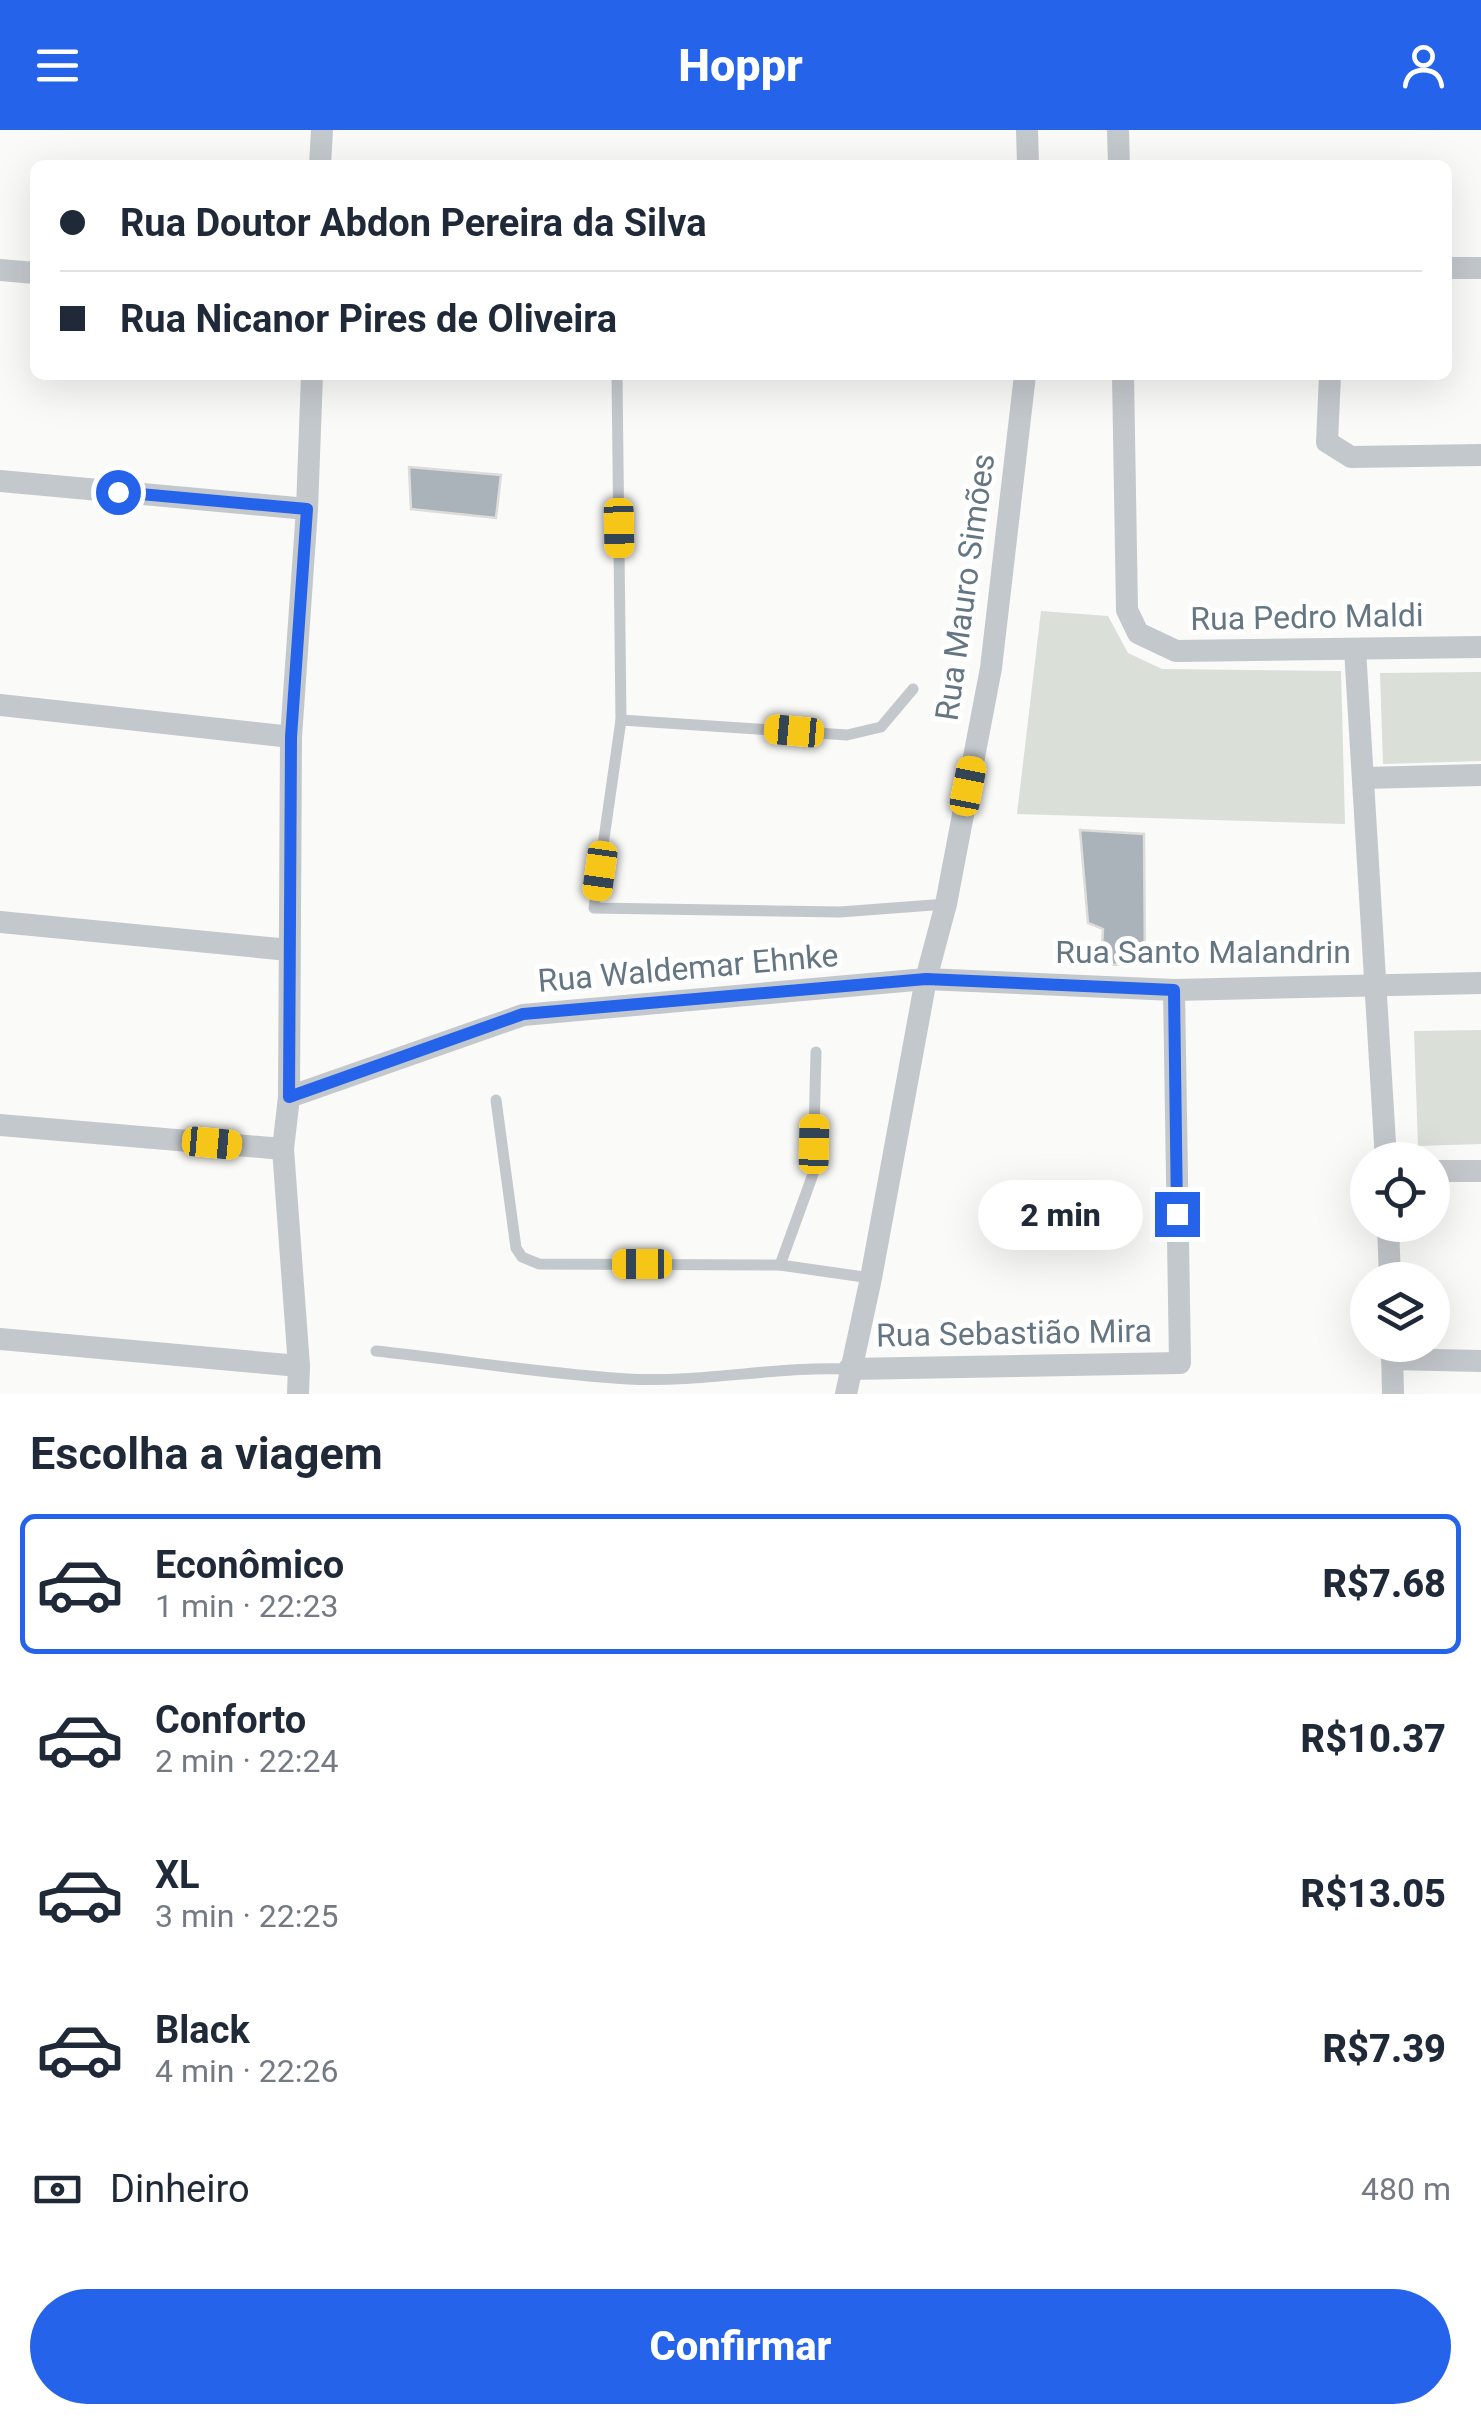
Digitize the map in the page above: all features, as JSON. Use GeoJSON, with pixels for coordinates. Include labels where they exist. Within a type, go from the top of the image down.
{"type":"FeatureCollection","features":[{"type":"Feature","properties":{"kind":"street"},"geometry":{"type":"LineString","coordinates":[[320,160],[322,130]]}},
{"type":"Feature","properties":{"kind":"street"},"geometry":{"type":"LineString","coordinates":[[1027,130],[1028,160]]}},
{"type":"Feature","properties":{"kind":"street"},"geometry":{"type":"LineString","coordinates":[[1118,130],[1119,160]]}},
{"type":"Feature","properties":{"kind":"street"},"geometry":{"type":"LineString","coordinates":[[1452,268],[1481,268]]}},
{"type":"Feature","properties":{"kind":"street"},"geometry":{"type":"LineString","coordinates":[[0,270],[30,273]]}},
{"type":"Feature","properties":{"kind":"street"},"geometry":{"type":"LineString","coordinates":[[298,1394],[300,1366],[283,1149],[289,1097],[291,737],[312,380]]}},
{"type":"Feature","properties":{"kind":"street","name":"Rua Mauro Simões"},"geometry":{"type":"LineString","coordinates":[[846,1394],[991,668],[1025,380]]}},
{"type":"Feature","properties":{"kind":"street","name":"Rua Pedro Maldi"},"geometry":{"type":"LineString","coordinates":[[1123,380],[1127,610],[1138,633],[1176,651],[1481,647]]}},
{"type":"Feature","properties":{"kind":"street"},"geometry":{"type":"LineString","coordinates":[[1330,380],[1328,442],[1351,457],[1481,455]]}},
{"type":"Feature","properties":{"kind":"street"},"geometry":{"type":"LineString","coordinates":[[0,481],[307,509]]}},
{"type":"Feature","properties":{"kind":"street"},"geometry":{"type":"LineString","coordinates":[[1355,649],[1385,1142]]}},
{"type":"Feature","properties":{"kind":"street"},"geometry":{"type":"LineString","coordinates":[[0,705],[291,737]]}},
{"type":"Feature","properties":{"kind":"street"},"geometry":{"type":"LineString","coordinates":[[1364,778],[1481,775]]}},
{"type":"Feature","properties":{"kind":"street"},"geometry":{"type":"LineString","coordinates":[[0,922],[288,950]]}},
{"type":"Feature","properties":{"kind":"street","name":"Rua Santo Malandrin"},"geometry":{"type":"LineString","coordinates":[[926,979],[1174,990],[1481,983]]}},
{"type":"Feature","properties":{"kind":"street","name":"Rua Waldemar Ehnke"},"geometry":{"type":"LineString","coordinates":[[289,1097],[523,1014],[926,979]]}},
{"type":"Feature","properties":{"kind":"street","name":"Rua Sebastião Mira"},"geometry":{"type":"LineString","coordinates":[[849,1369],[1180,1363],[1174,990]]}},
{"type":"Feature","properties":{"kind":"street"},"geometry":{"type":"LineString","coordinates":[[0,1125],[283,1149]]}},
{"type":"Feature","properties":{"kind":"street"},"geometry":{"type":"LineString","coordinates":[[1450,1171],[1481,1171]]}},
{"type":"Feature","properties":{"kind":"street"},"geometry":{"type":"LineString","coordinates":[[0,1339],[300,1366]]}},
{"type":"Feature","properties":{"kind":"street"},"geometry":{"type":"LineString","coordinates":[[1450,1358],[1481,1361]]}},
{"type":"Feature","properties":{"kind":"street"},"geometry":{"type":"LineString","coordinates":[[1392,1362],[1394,1394]]}},
{"type":"Feature","properties":{"kind":"lane"},"geometry":{"type":"LineString","coordinates":[[616,380],[622,720],[594,908],[840,912],[946,904]]}},
{"type":"Feature","properties":{"kind":"lane"},"geometry":{"type":"LineString","coordinates":[[622,720],[847,736],[882,727],[913,688]]}},
{"type":"Feature","properties":{"kind":"lane"},"geometry":{"type":"LineString","coordinates":[[780,1266],[813,1174],[816,1052]]}},
{"type":"Feature","properties":{"kind":"lane"},"geometry":{"type":"LineString","coordinates":[[496,1100],[516,1248],[522,1257],[539,1264],[780,1266],[872,1278]]}},
{"type":"Feature","properties":{"kind":"lane"},"geometry":{"type":"LineString","coordinates":[[376,1351],[630,1379],[776,1373],[808,1367],[849,1369]]}},
{"type":"Feature","properties":{"kind":"shaded area"},"geometry":{"type":"Polygon","coordinates":[[[1041,611],[1108,616],[1128,653],[1162,669],[1341,671],[1345,824],[1017,814],[1041,611]]]}},
{"type":"Feature","properties":{"kind":"shaded area"},"geometry":{"type":"Polygon","coordinates":[[[1481,672],[1481,761],[1383,764],[1380,673],[1481,672]]]}},
{"type":"Feature","properties":{"kind":"shaded area"},"geometry":{"type":"Polygon","coordinates":[[[1481,1030],[1481,1144],[1418,1142],[1414,1031],[1481,1030]]]}},
{"type":"Feature","properties":{"kind":"building"},"geometry":{"type":"Polygon","coordinates":[[[409,467],[501,475],[496,518],[411,509],[409,467]]]}},
{"type":"Feature","properties":{"kind":"building"},"geometry":{"type":"Polygon","coordinates":[[[1080,830],[1144,834],[1145,964],[1101,965],[1103,929],[1088,923],[1080,830]]]}},
{"type":"Feature","properties":{"kind":"route"},"geometry":{"type":"LineString","coordinates":[[118,492],[307,509],[291,737],[289,1097],[523,1014],[926,979],[1174,990],[1177,1214]]}}]}
